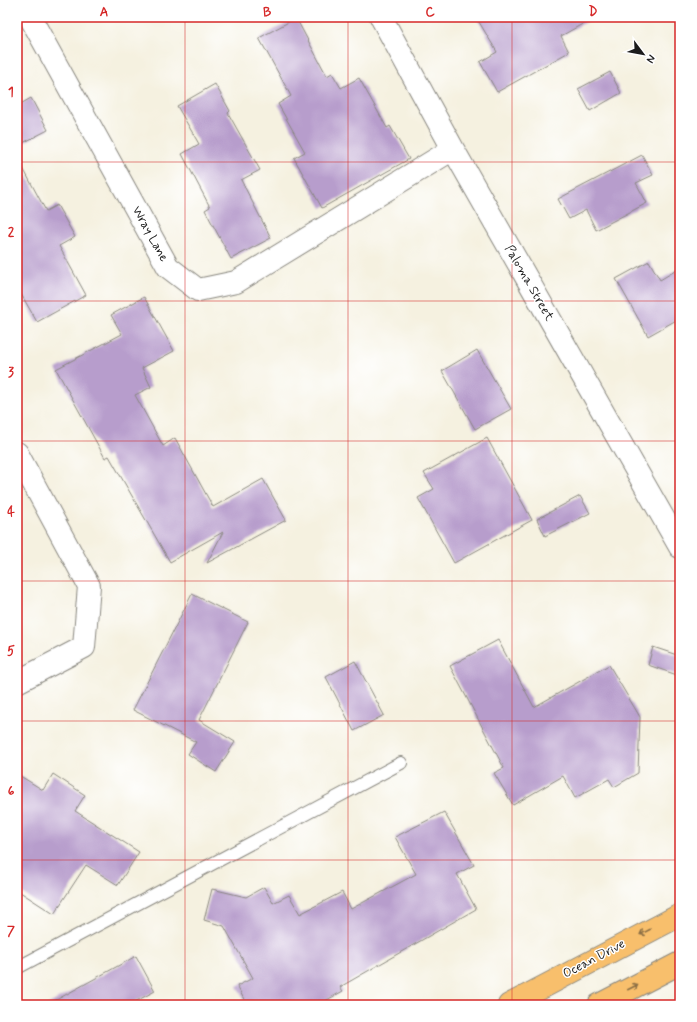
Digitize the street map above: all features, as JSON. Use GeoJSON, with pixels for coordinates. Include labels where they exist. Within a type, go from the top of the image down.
{"type":"FeatureCollection","features":[{"type":"Feature","properties":{"kind":"main road","name":"Ocean Drive"},"geometry":{"type":"LineString","coordinates":[[509,1005],[680,915]]}},
{"type":"Feature","properties":{"kind":"main road"},"geometry":{"type":"LineString","coordinates":[[599,1005],[680,963]]}},
{"type":"Feature","properties":{"kind":"street","name":"Wray Lane"},"geometry":{"type":"LineString","coordinates":[[30,17],[168,267],[198,290],[236,282],[453,149]]}},
{"type":"Feature","properties":{"kind":"street","name":"Paloma Street"},"geometry":{"type":"LineString","coordinates":[[381,17],[453,149],[680,547]]}},
{"type":"Feature","properties":{"kind":"street"},"geometry":{"type":"LineString","coordinates":[[17,453],[89,586],[84,647],[17,682]]}},
{"type":"Feature","properties":{"kind":"lane"},"geometry":{"type":"LineString","coordinates":[[17,968],[400,763]]}},
{"type":"Feature","properties":{"kind":"building"},"geometry":{"type":"Polygon","coordinates":[[[476,17],[595,17],[561,36],[569,52],[497,92],[480,62],[497,52],[476,17]]]}},
{"type":"Feature","properties":{"kind":"building"},"geometry":{"type":"Polygon","coordinates":[[[296,18],[327,76],[332,73],[341,88],[359,78],[387,128],[390,126],[409,159],[322,208],[294,158],[305,152],[278,104],[291,96],[259,38],[296,18]]]}},
{"type":"Feature","properties":{"kind":"building"},"geometry":{"type":"Polygon","coordinates":[[[610,72],[621,93],[590,111],[578,89],[610,72]]]}},
{"type":"Feature","properties":{"kind":"building"},"geometry":{"type":"Polygon","coordinates":[[[215,84],[230,111],[228,113],[260,170],[241,180],[271,238],[231,259],[205,210],[210,207],[182,154],[199,144],[177,106],[215,84]]]}},
{"type":"Feature","properties":{"kind":"building"},"geometry":{"type":"Polygon","coordinates":[[[31,98],[48,130],[17,146],[17,106],[31,98]]]}},
{"type":"Feature","properties":{"kind":"building"},"geometry":{"type":"Polygon","coordinates":[[[642,155],[653,175],[636,183],[647,203],[596,230],[586,210],[569,219],[558,199],[642,155]]]}},
{"type":"Feature","properties":{"kind":"building"},"geometry":{"type":"Polygon","coordinates":[[[17,157],[46,211],[57,205],[75,237],[59,246],[86,295],[37,322],[17,287],[17,157]]]}},
{"type":"Feature","properties":{"kind":"building"},"geometry":{"type":"Polygon","coordinates":[[[649,261],[660,280],[680,268],[680,318],[648,336],[616,279],[649,261]]]}},
{"type":"Feature","properties":{"kind":"building"},"geometry":{"type":"Polygon","coordinates":[[[144,297],[174,351],[142,368],[151,387],[135,395],[163,446],[175,438],[213,507],[263,479],[286,520],[207,563],[223,532],[170,562],[109,456],[105,458],[56,369],[122,334],[111,315],[144,297]]]}},
{"type":"Feature","properties":{"kind":"building"},"geometry":{"type":"Polygon","coordinates":[[[477,350],[511,409],[475,429],[442,371],[477,350]]]}},
{"type":"Feature","properties":{"kind":"building"},"geometry":{"type":"Polygon","coordinates":[[[487,438],[532,520],[454,563],[418,498],[434,489],[424,473],[487,438]]]}},
{"type":"Feature","properties":{"kind":"building"},"geometry":{"type":"Polygon","coordinates":[[[580,496],[590,513],[545,536],[537,519],[580,496]]]}},
{"type":"Feature","properties":{"kind":"building"},"geometry":{"type":"Polygon","coordinates":[[[192,594],[248,622],[199,720],[235,742],[216,772],[188,754],[196,742],[133,710],[192,594]]]}},
{"type":"Feature","properties":{"kind":"building"},"geometry":{"type":"Polygon","coordinates":[[[498,640],[534,707],[609,665],[640,717],[638,773],[614,787],[609,779],[575,798],[563,776],[513,805],[494,773],[504,768],[450,666],[498,640]]]}},
{"type":"Feature","properties":{"kind":"building"},"geometry":{"type":"Polygon","coordinates":[[[653,647],[680,656],[680,676],[648,665],[653,647]]]}},
{"type":"Feature","properties":{"kind":"building"},"geometry":{"type":"Polygon","coordinates":[[[355,661],[384,715],[354,731],[326,677],[355,661]]]}},
{"type":"Feature","properties":{"kind":"building"},"geometry":{"type":"Polygon","coordinates":[[[17,774],[43,790],[53,774],[85,795],[75,811],[139,852],[118,885],[86,865],[54,914],[17,890],[17,774]]]}},
{"type":"Feature","properties":{"kind":"building"},"geometry":{"type":"Polygon","coordinates":[[[444,812],[474,865],[457,874],[476,909],[340,987],[343,991],[318,1005],[247,1005],[237,986],[253,978],[224,926],[204,920],[212,889],[246,897],[264,887],[273,903],[289,895],[300,914],[342,892],[351,909],[416,874],[395,837],[444,812]]]}},
{"type":"Feature","properties":{"kind":"building"},"geometry":{"type":"Polygon","coordinates":[[[136,956],[155,991],[129,1005],[47,1005],[136,956]]]}}]}
